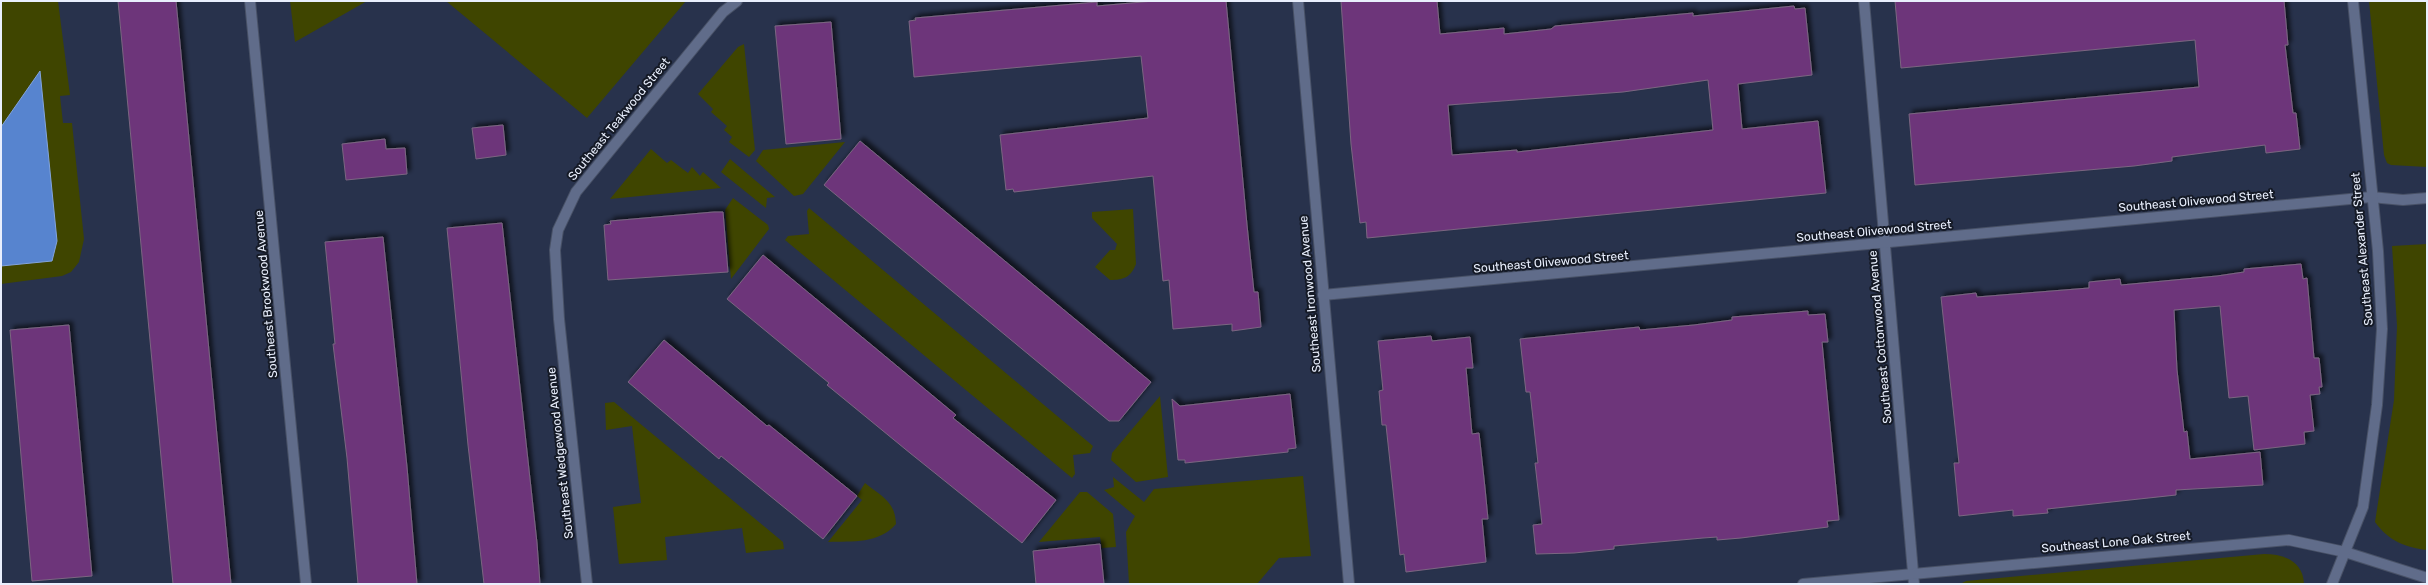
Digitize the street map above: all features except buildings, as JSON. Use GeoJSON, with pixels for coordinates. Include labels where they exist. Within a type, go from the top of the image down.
{"type":"FeatureCollection","features":[{"type":"Feature","properties":{"kind":"street","name":"Southeast Brookwood Avenue"},"geometry":{"type":"LineString","coordinates":[[250,1],[306,584]]}},
{"type":"Feature","properties":{"kind":"street","name":"Southeast Teakwood Street"},"geometry":{"type":"LineString","coordinates":[[559,319],[555,250],[558,230],[576,192],[723,12],[737,1]]}},
{"type":"Feature","properties":{"kind":"street","name":"Southeast Ironwood Avenue"},"geometry":{"type":"LineString","coordinates":[[1298,1],[1349,584]]}},
{"type":"Feature","properties":{"kind":"street","name":"Southeast Cottonwood Avenue"},"geometry":{"type":"LineString","coordinates":[[1864,1],[1914,579]]}},
{"type":"Feature","properties":{"kind":"street","name":"Southeast Alexander Street"},"geometry":{"type":"LineString","coordinates":[[2332,584],[2363,507],[2378,405],[2382,329],[2378,251],[2353,1]]}},
{"type":"Feature","properties":{"kind":"street","name":"Southeast Olivewood Street"},"geometry":{"type":"LineString","coordinates":[[1323,295],[2372,197],[2402,200],[2427,198]]}},
{"type":"Feature","properties":{"kind":"street","name":"Southeast Wedgewood Avenue"},"geometry":{"type":"LineString","coordinates":[[559,319],[587,584]]}},
{"type":"Feature","properties":{"kind":"street","name":"Southeast Lone Oak Street"},"geometry":{"type":"LineString","coordinates":[[1803,584],[1914,579],[2289,540],[2345,552],[2427,578]]}},
{"type":"Feature","properties":{"kind":"green space"},"geometry":{"type":"Polygon","coordinates":[[[1,1],[58,1],[70,95],[60,96],[63,123],[72,123],[84,239],[79,262],[71,272],[62,276],[1,284],[1,1]]]}},
{"type":"Feature","properties":{"kind":"green space"},"geometry":{"type":"Polygon","coordinates":[[[290,1],[367,1],[295,42],[290,1]]]}},
{"type":"Feature","properties":{"kind":"green space"},"geometry":{"type":"Polygon","coordinates":[[[446,1],[686,1],[587,118],[446,1]]]}},
{"type":"Feature","properties":{"kind":"green space"},"geometry":{"type":"Polygon","coordinates":[[[2369,1],[2427,1],[2427,167],[2391,165],[2387,163],[2384,155],[2369,1]]]}},
{"type":"Feature","properties":{"kind":"green space"},"geometry":{"type":"Polygon","coordinates":[[[744,44],[755,150],[749,157],[729,142],[732,137],[724,130],[727,126],[711,112],[713,109],[698,94],[738,47],[744,44]]]}},
{"type":"Feature","properties":{"kind":"green space"},"geometry":{"type":"Polygon","coordinates":[[[845,142],[803,194],[794,196],[756,161],[763,150],[845,142]]]}},
{"type":"Feature","properties":{"kind":"green space"},"geometry":{"type":"Polygon","coordinates":[[[651,149],[667,163],[671,160],[688,173],[692,167],[700,176],[703,172],[721,188],[610,199],[651,149]]]}},
{"type":"Feature","properties":{"kind":"green space"},"geometry":{"type":"Polygon","coordinates":[[[730,159],[775,197],[767,198],[766,208],[721,172],[730,159]]]}},
{"type":"Feature","properties":{"kind":"green space"},"geometry":{"type":"Polygon","coordinates":[[[733,198],[768,225],[769,229],[731,279],[725,210],[733,198]]]}},
{"type":"Feature","properties":{"kind":"green space"},"geometry":{"type":"Polygon","coordinates":[[[809,208],[1093,446],[1090,453],[1073,455],[1075,474],[1072,478],[785,240],[788,236],[809,234],[807,211],[809,208]]]}},
{"type":"Feature","properties":{"kind":"green space"},"geometry":{"type":"Polygon","coordinates":[[[1133,209],[1136,264],[1132,272],[1126,277],[1110,280],[1095,267],[1110,250],[1115,250],[1117,244],[1092,218],[1092,212],[1133,209]]]}},
{"type":"Feature","properties":{"kind":"green space"},"geometry":{"type":"Polygon","coordinates":[[[2427,244],[2427,550],[2411,547],[2398,542],[2380,529],[2375,522],[2394,400],[2397,326],[2392,246],[2427,244]]]}},
{"type":"Feature","properties":{"kind":"green space"},"geometry":{"type":"Polygon","coordinates":[[[1160,396],[1168,477],[1136,482],[1111,460],[1112,453],[1160,396]]]}},
{"type":"Feature","properties":{"kind":"green space"},"geometry":{"type":"Polygon","coordinates":[[[614,402],[783,542],[784,549],[746,553],[742,528],[665,537],[667,560],[619,564],[613,507],[641,503],[632,426],[606,430],[605,403],[614,402]]]}},
{"type":"Feature","properties":{"kind":"green space"},"geometry":{"type":"Polygon","coordinates":[[[1303,476],[1311,556],[1279,558],[1257,584],[1129,584],[1126,532],[1135,516],[1104,490],[1114,487],[1113,477],[1144,502],[1154,489],[1303,476]]]}},
{"type":"Feature","properties":{"kind":"green space"},"geometry":{"type":"Polygon","coordinates":[[[865,483],[882,496],[890,505],[895,516],[896,524],[882,535],[874,538],[856,541],[828,542],[862,500],[857,496],[865,483]]]}},
{"type":"Feature","properties":{"kind":"green space"},"geometry":{"type":"Polygon","coordinates":[[[1080,492],[1087,492],[1113,514],[1116,547],[1102,548],[1100,537],[1039,542],[1080,492]]]}},
{"type":"Feature","properties":{"kind":"green space"},"geometry":{"type":"Polygon","coordinates":[[[2264,554],[2279,555],[2291,560],[2300,570],[2303,576],[2304,584],[1960,584],[1966,581],[2264,554]]]}},
{"type":"Feature","properties":{"kind":"water"},"geometry":{"type":"Polygon","coordinates":[[[40,71],[57,241],[52,261],[1,266],[1,127],[40,71]]]}}]}
